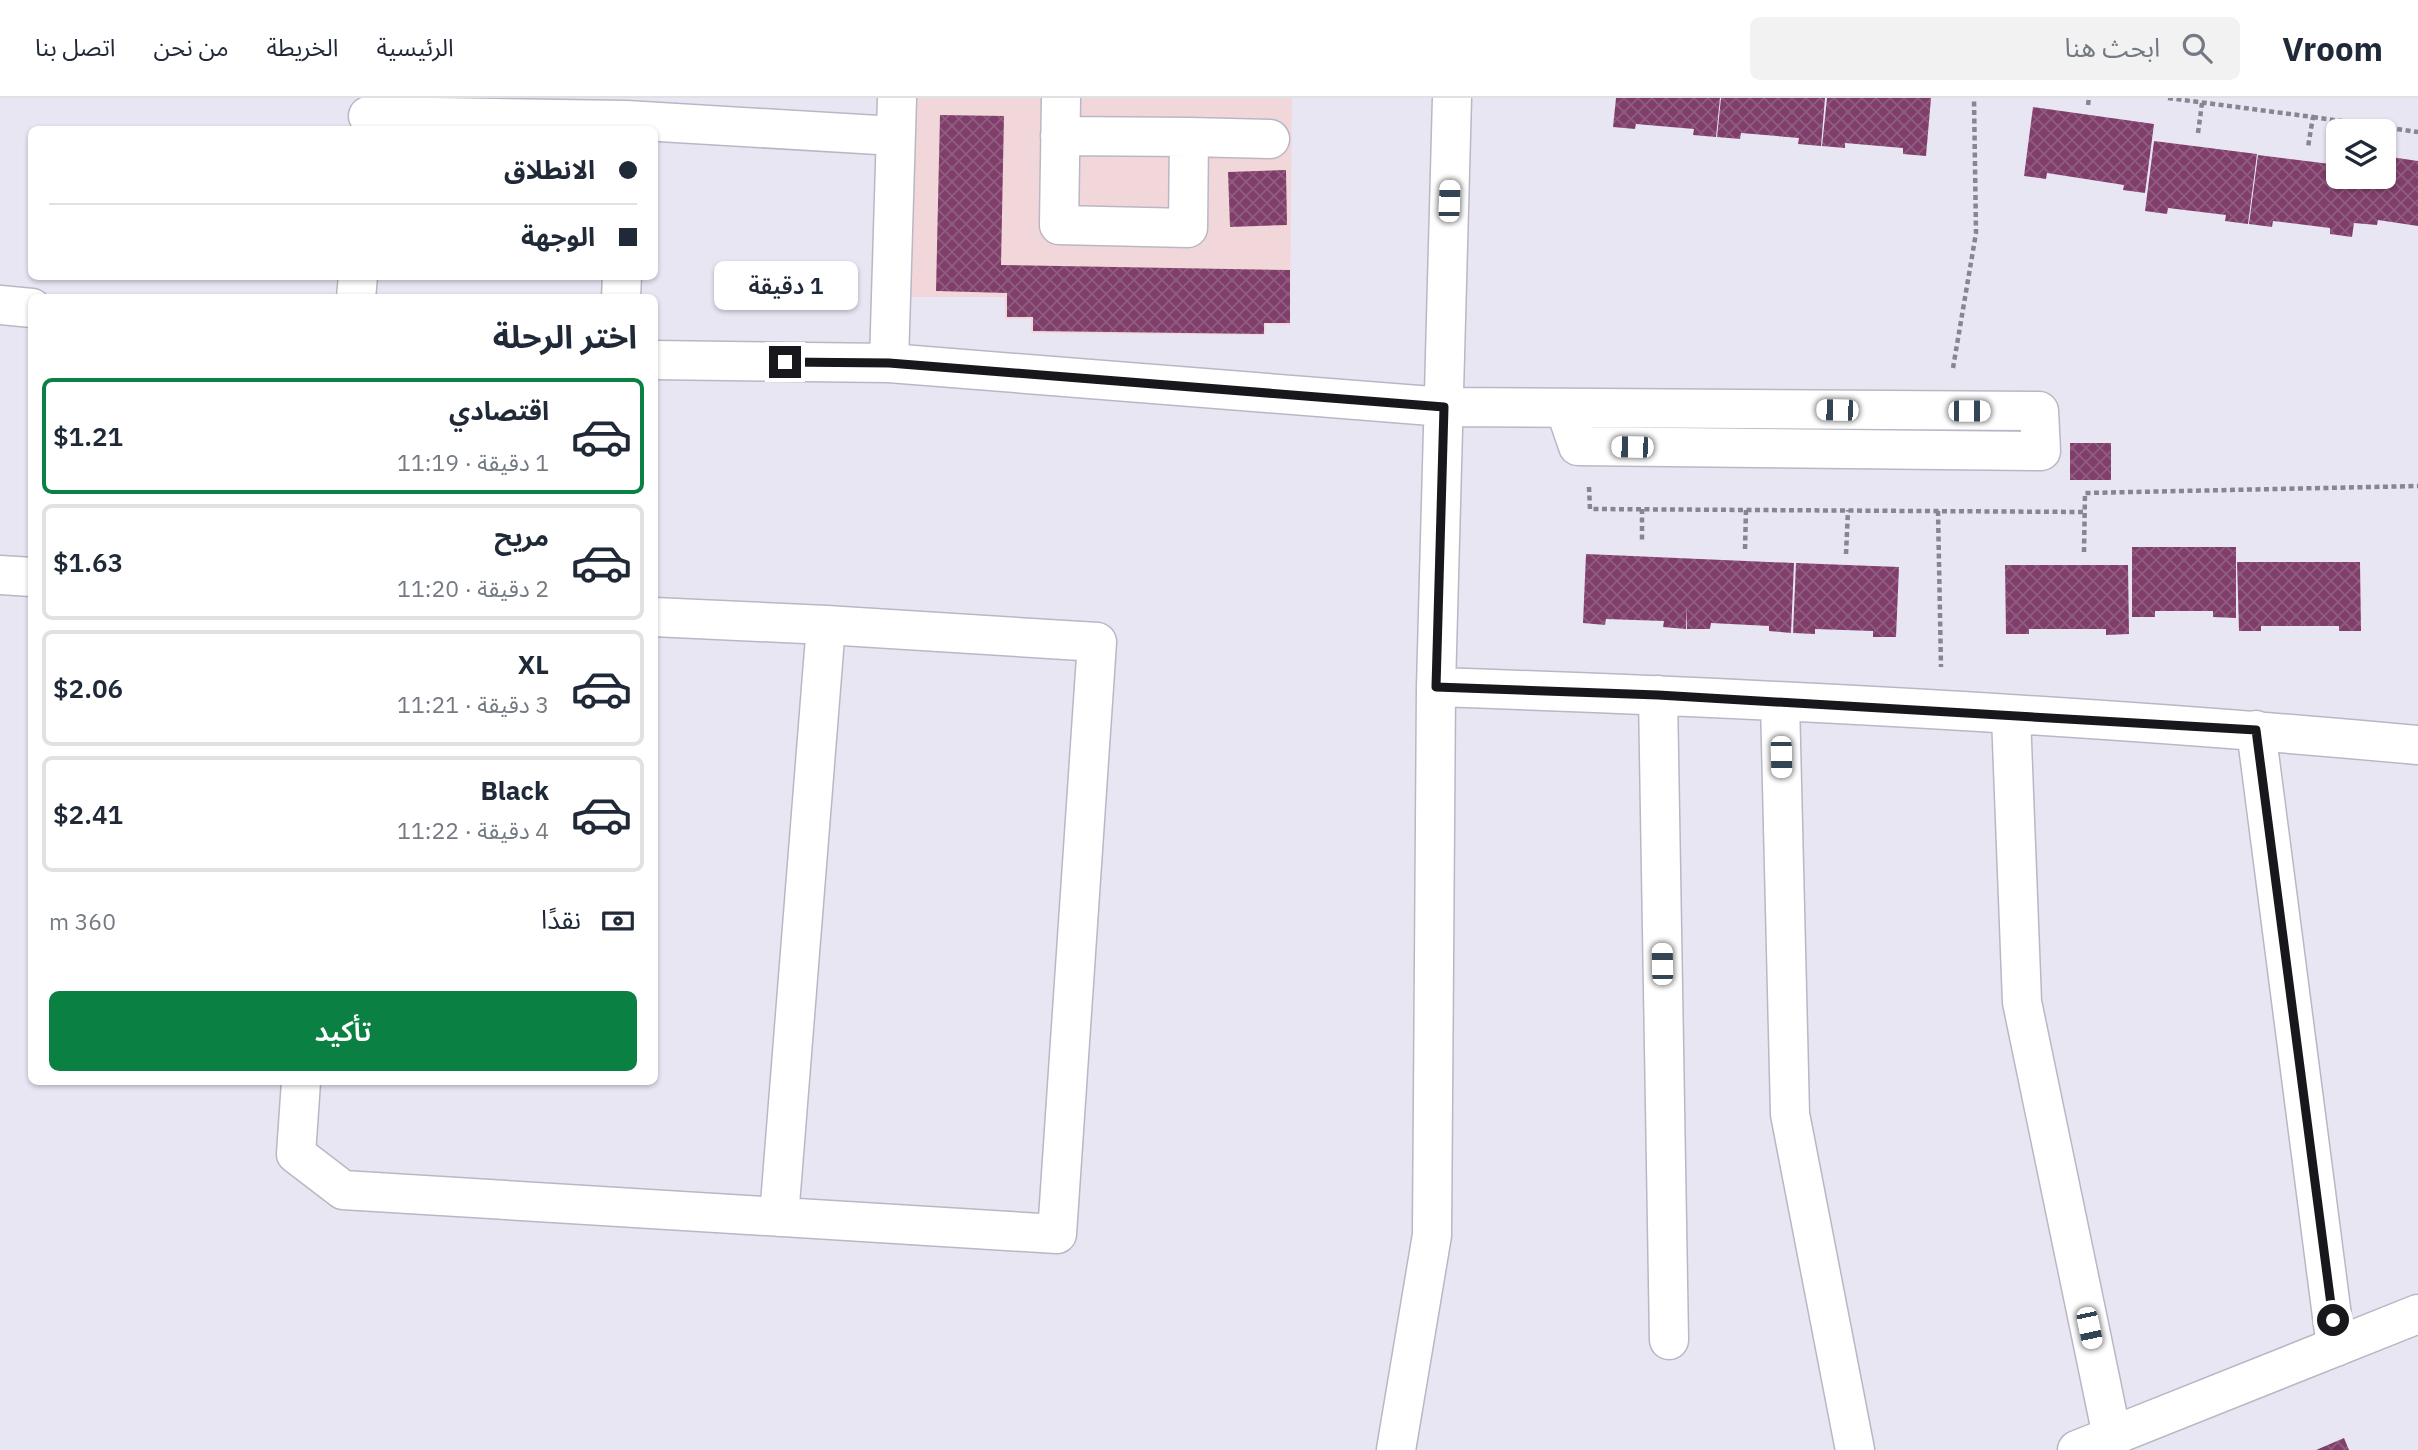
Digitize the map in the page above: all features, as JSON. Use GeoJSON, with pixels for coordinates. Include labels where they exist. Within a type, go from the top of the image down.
{"type":"FeatureCollection","features":[{"type":"Feature","properties":{"kind":"street"},"geometry":{"type":"LineString","coordinates":[[889,363],[897,98]]}},
{"type":"Feature","properties":{"kind":"street"},"geometry":{"type":"LineString","coordinates":[[1060,98],[1059,225],[1188,228],[1189,138]]}},
{"type":"Feature","properties":{"kind":"street"},"geometry":{"type":"LineString","coordinates":[[1396,1450],[1432,1235],[1436,687],[1452,98]]}},
{"type":"Feature","properties":{"kind":"street"},"geometry":{"type":"LineString","coordinates":[[368,115],[626,116],[895,136]]}},
{"type":"Feature","properties":{"kind":"street"},"geometry":{"type":"LineString","coordinates":[[1060,136],[1270,139]]}},
{"type":"Feature","properties":{"kind":"street"},"geometry":{"type":"LineString","coordinates":[[0,305],[28,308]]}},
{"type":"Feature","properties":{"kind":"street"},"geometry":{"type":"LineString","coordinates":[[658,360],[889,363],[1444,407],[2039,411],[2041,451],[1578,446],[1565,408]]}},
{"type":"Feature","properties":{"kind":"street"},"geometry":{"type":"LineString","coordinates":[[0,575],[28,577]]}},
{"type":"Feature","properties":{"kind":"street"},"geometry":{"type":"LineString","coordinates":[[301,1085],[296,1154],[343,1190],[1057,1234],[1097,642],[658,617]]}},
{"type":"Feature","properties":{"kind":"street"},"geometry":{"type":"LineString","coordinates":[[779,1217],[826,625]]}},
{"type":"Feature","properties":{"kind":"street"},"geometry":{"type":"LineString","coordinates":[[1436,687],[1658,695],[1942,711],[2256,730],[2418,745]]}},
{"type":"Feature","properties":{"kind":"street"},"geometry":{"type":"LineString","coordinates":[[1658,695],[1669,1340]]}},
{"type":"Feature","properties":{"kind":"street"},"geometry":{"type":"LineString","coordinates":[[1780,702],[1790,1114],[1855,1450]]}},
{"type":"Feature","properties":{"kind":"street"},"geometry":{"type":"LineString","coordinates":[[2011,716],[2022,1002],[2094,1443],[2418,1314]]}},
{"type":"Feature","properties":{"kind":"street"},"geometry":{"type":"LineString","coordinates":[[2256,730],[2336,1347]]}},
{"type":"Feature","properties":{"kind":"path"},"geometry":{"type":"LineString","coordinates":[[1945,411],[1976,233],[1974,98]]}},
{"type":"Feature","properties":{"kind":"path"},"geometry":{"type":"LineString","coordinates":[[2088,105],[2089,98]]}},
{"type":"Feature","properties":{"kind":"path"},"geometry":{"type":"LineString","coordinates":[[2168,98],[2418,132]]}},
{"type":"Feature","properties":{"kind":"path"},"geometry":{"type":"LineString","coordinates":[[2198,133],[2202,103]]}},
{"type":"Feature","properties":{"kind":"path"},"geometry":{"type":"LineString","coordinates":[[2308,147],[2313,117]]}},
{"type":"Feature","properties":{"kind":"path"},"geometry":{"type":"LineString","coordinates":[[1589,484],[1590,509],[2085,512]]}},
{"type":"Feature","properties":{"kind":"path"},"geometry":{"type":"LineString","coordinates":[[2084,552],[2085,493],[2418,486]]}},
{"type":"Feature","properties":{"kind":"path"},"geometry":{"type":"LineString","coordinates":[[1642,509],[1642,543]]}},
{"type":"Feature","properties":{"kind":"path"},"geometry":{"type":"LineString","coordinates":[[1745,549],[1746,509]]}},
{"type":"Feature","properties":{"kind":"path"},"geometry":{"type":"LineString","coordinates":[[1846,554],[1848,510]]}},
{"type":"Feature","properties":{"kind":"path"},"geometry":{"type":"LineString","coordinates":[[1938,511],[1942,711]]}},
{"type":"Feature","properties":{"kind":"shaded area"},"geometry":{"type":"Polygon","coordinates":[[[908,98],[1292,98],[1290,325],[1266,324],[1265,335],[1031,333],[1031,319],[1005,319],[1005,297],[906,297],[908,98]]]}},
{"type":"Feature","properties":{"kind":"building"},"geometry":{"type":"Polygon","coordinates":[[[1616,98],[1720,98],[1716,137],[1693,135],[1694,129],[1636,124],[1635,129],[1613,127],[1616,98]]]}},
{"type":"Feature","properties":{"kind":"building"},"geometry":{"type":"Polygon","coordinates":[[[1721,98],[1825,98],[1821,146],[1798,144],[1799,138],[1741,133],[1740,139],[1717,137],[1721,98]]]}},
{"type":"Feature","properties":{"kind":"building"},"geometry":{"type":"Polygon","coordinates":[[[1827,98],[1931,98],[1926,156],[1903,154],[1903,148],[1845,143],[1845,148],[1822,146],[1827,98]]]}},
{"type":"Feature","properties":{"kind":"building"},"geometry":{"type":"Polygon","coordinates":[[[2033,107],[2154,124],[2145,193],[2123,190],[2124,185],[2047,173],[2046,179],[2024,176],[2033,107]]]}},
{"type":"Feature","properties":{"kind":"building"},"geometry":{"type":"Polygon","coordinates":[[[940,115],[1004,116],[1001,265],[1290,270],[1290,323],[1264,323],[1264,334],[1033,331],[1033,317],[1007,317],[1007,293],[936,291],[940,115]]]}},
{"type":"Feature","properties":{"kind":"building"},"geometry":{"type":"Polygon","coordinates":[[[2154,141],[2257,154],[2248,224],[2225,221],[2226,215],[2168,208],[2167,214],[2145,211],[2154,141]]]}},
{"type":"Feature","properties":{"kind":"building"},"geometry":{"type":"Polygon","coordinates":[[[2258,155],[2326,164],[2326,189],[2396,189],[2396,158],[2418,161],[2418,226],[2378,220],[2377,225],[2354,223],[2352,237],[2330,234],[2330,228],[2273,221],[2272,227],[2249,224],[2258,155]]]}},
{"type":"Feature","properties":{"kind":"building"},"geometry":{"type":"Polygon","coordinates":[[[1286,170],[1287,225],[1230,227],[1228,172],[1286,170]]]}},
{"type":"Feature","properties":{"kind":"building"},"geometry":{"type":"Polygon","coordinates":[[[2070,443],[2111,443],[2111,480],[2070,480],[2070,443]]]}},
{"type":"Feature","properties":{"kind":"building"},"geometry":{"type":"Polygon","coordinates":[[[2132,547],[2236,547],[2236,618],[2213,617],[2213,611],[2155,611],[2155,617],[2132,617],[2132,547]]]}},
{"type":"Feature","properties":{"kind":"building"},"geometry":{"type":"Polygon","coordinates":[[[1586,554],[1794,563],[1791,633],[1769,631],[1769,626],[1711,623],[1710,629],[1687,629],[1687,605],[1686,629],[1663,627],[1664,621],[1606,619],[1605,625],[1583,623],[1586,554]]]}},
{"type":"Feature","properties":{"kind":"building"},"geometry":{"type":"Polygon","coordinates":[[[2237,562],[2360,562],[2361,631],[2339,631],[2339,626],[2261,626],[2261,631],[2239,631],[2237,562]]]}},
{"type":"Feature","properties":{"kind":"building"},"geometry":{"type":"Polygon","coordinates":[[[1796,563],[1899,567],[1896,637],[1873,637],[1873,631],[1815,629],[1815,634],[1793,633],[1796,563]]]}},
{"type":"Feature","properties":{"kind":"building"},"geometry":{"type":"Polygon","coordinates":[[[2005,565],[2128,565],[2129,634],[2106,635],[2106,629],[2029,629],[2029,634],[2006,634],[2005,565]]]}},
{"type":"Feature","properties":{"kind":"building"},"geometry":{"type":"Polygon","coordinates":[[[2344,1438],[2349,1450],[2316,1450],[2344,1438]]]}},
{"type":"Feature","properties":{"kind":"route"},"geometry":{"type":"LineString","coordinates":[[785,362],[889,363],[1444,407],[1436,687],[1658,695],[2256,730],[2333,1320]]}}]}
